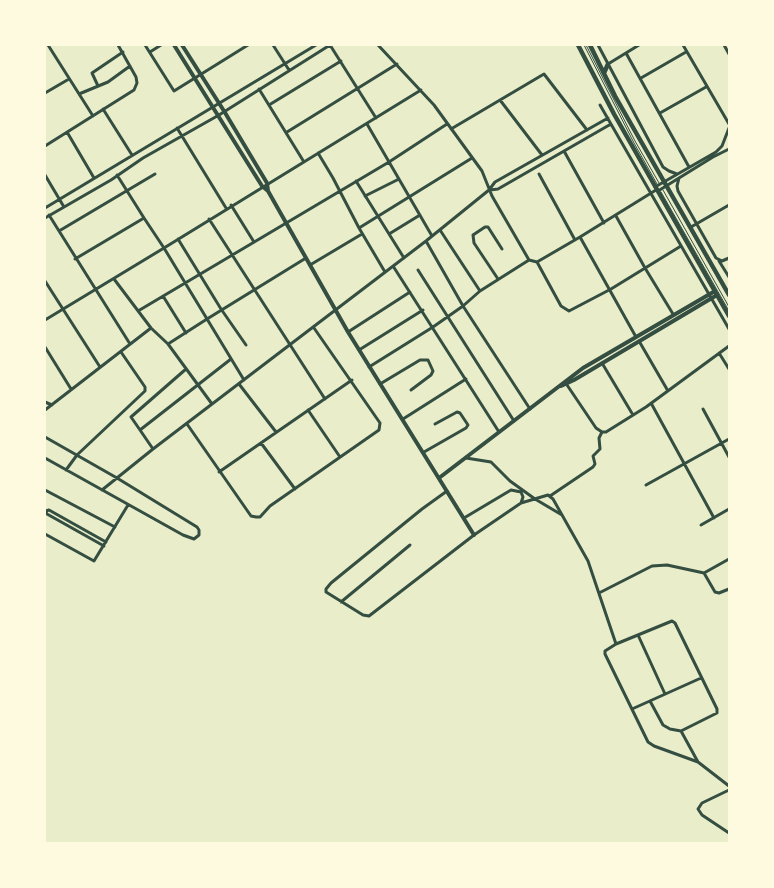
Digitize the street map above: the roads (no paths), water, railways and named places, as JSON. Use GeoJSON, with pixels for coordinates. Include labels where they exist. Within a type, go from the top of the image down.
{"type":"FeatureCollection","features":[{"type":"Feature","properties":{"kind":"main road"},"geometry":{"type":"LineString","coordinates":[[578,45],[614,114],[658,188],[729,316]]}},
{"type":"Feature","properties":{"kind":"main road"},"geometry":{"type":"LineString","coordinates":[[590,45],[729,295]]}},
{"type":"Feature","properties":{"kind":"main road"},"geometry":{"type":"LineString","coordinates":[[604,73],[608,64]]}},
{"type":"Feature","properties":{"kind":"main road"},"geometry":{"type":"LineString","coordinates":[[608,118],[614,114]]}},
{"type":"Feature","properties":{"kind":"street"},"geometry":{"type":"LineString","coordinates":[[48,45],[92,116]]}},
{"type":"Feature","properties":{"kind":"street"},"geometry":{"type":"LineString","coordinates":[[45,146],[134,90],[137,80],[118,45]]}},
{"type":"Feature","properties":{"kind":"street"},"geometry":{"type":"LineString","coordinates":[[145,45],[174,91],[201,76],[248,45]]}},
{"type":"Feature","properties":{"kind":"street"},"geometry":{"type":"LineString","coordinates":[[150,52],[161,45]]}},
{"type":"Feature","properties":{"kind":"street"},"geometry":{"type":"LineString","coordinates":[[174,45],[262,186],[268,191],[348,332],[474,535]]}},
{"type":"Feature","properties":{"kind":"street"},"geometry":{"type":"LineString","coordinates":[[182,45],[267,183],[268,191]]}},
{"type":"Feature","properties":{"kind":"street"},"geometry":{"type":"LineString","coordinates":[[273,45],[289,70]]}},
{"type":"Feature","properties":{"kind":"street"},"geometry":{"type":"LineString","coordinates":[[45,208],[316,45]]}},
{"type":"Feature","properties":{"kind":"street"},"geometry":{"type":"LineString","coordinates":[[45,218],[224,112],[330,45],[376,118]]}},
{"type":"Feature","properties":{"kind":"street"},"geometry":{"type":"LineString","coordinates":[[378,45],[421,90],[482,171],[490,190],[529,260]]}},
{"type":"Feature","properties":{"kind":"street"},"geometry":{"type":"LineString","coordinates":[[598,45],[663,166],[678,176]]}},
{"type":"Feature","properties":{"kind":"street"},"geometry":{"type":"LineString","coordinates":[[608,64],[639,45]]}},
{"type":"Feature","properties":{"kind":"street"},"geometry":{"type":"LineString","coordinates":[[683,45],[729,124]]}},
{"type":"Feature","properties":{"kind":"street"},"geometry":{"type":"LineString","coordinates":[[724,45],[729,54]]}},
{"type":"Feature","properties":{"kind":"street"},"geometry":{"type":"LineString","coordinates":[[98,86],[92,73],[123,52]]}},
{"type":"Feature","properties":{"kind":"street"},"geometry":{"type":"LineString","coordinates":[[641,78],[686,52]]}},
{"type":"Feature","properties":{"kind":"street"},"geometry":{"type":"LineString","coordinates":[[626,53],[689,167]]}},
{"type":"Feature","properties":{"kind":"street"},"geometry":{"type":"LineString","coordinates":[[269,105],[341,61]]}},
{"type":"Feature","properties":{"kind":"street"},"geometry":{"type":"LineString","coordinates":[[286,132],[396,64]]}},
{"type":"Feature","properties":{"kind":"street"},"geometry":{"type":"LineString","coordinates":[[79,94],[108,82],[131,66]]}},
{"type":"Feature","properties":{"kind":"street"},"geometry":{"type":"LineString","coordinates":[[451,129],[546,75],[587,130]]}},
{"type":"Feature","properties":{"kind":"street"},"geometry":{"type":"LineString","coordinates":[[45,93],[69,79]]}},
{"type":"Feature","properties":{"kind":"street"},"geometry":{"type":"LineString","coordinates":[[660,113],[706,86]]}},
{"type":"Feature","properties":{"kind":"street"},"geometry":{"type":"LineString","coordinates":[[259,89],[304,162]]}},
{"type":"Feature","properties":{"kind":"street"},"geometry":{"type":"LineString","coordinates":[[45,320],[421,90]]}},
{"type":"Feature","properties":{"kind":"street"},"geometry":{"type":"LineString","coordinates":[[500,100],[542,155]]}},
{"type":"Feature","properties":{"kind":"street"},"geometry":{"type":"LineString","coordinates":[[600,105],[729,329]]}},
{"type":"Feature","properties":{"kind":"street"},"geometry":{"type":"LineString","coordinates":[[104,109],[132,155]]}},
{"type":"Feature","properties":{"kind":"street"},"geometry":{"type":"LineString","coordinates":[[102,490],[426,241],[490,190],[496,182],[608,118]]}},
{"type":"Feature","properties":{"kind":"street"},"geometry":{"type":"LineString","coordinates":[[367,124],[432,236]]}},
{"type":"Feature","properties":{"kind":"street"},"geometry":{"type":"LineString","coordinates":[[138,311],[389,162],[447,124]]}},
{"type":"Feature","properties":{"kind":"street"},"geometry":{"type":"LineString","coordinates":[[490,190],[498,189],[611,124]]}},
{"type":"Feature","properties":{"kind":"street"},"geometry":{"type":"LineString","coordinates":[[178,128],[226,208]]}},
{"type":"Feature","properties":{"kind":"street"},"geometry":{"type":"LineString","coordinates":[[729,128],[719,150],[689,167],[678,176],[677,189],[729,278]]}},
{"type":"Feature","properties":{"kind":"street"},"geometry":{"type":"LineString","coordinates":[[67,132],[94,178]]}},
{"type":"Feature","properties":{"kind":"street"},"geometry":{"type":"LineString","coordinates":[[369,367],[433,327],[463,306],[480,291],[529,260],[537,262],[616,216],[678,176],[729,149]]}},
{"type":"Feature","properties":{"kind":"street"},"geometry":{"type":"LineString","coordinates":[[564,151],[604,223]]}},
{"type":"Feature","properties":{"kind":"street"},"geometry":{"type":"LineString","coordinates":[[318,153],[358,228],[385,272]]}},
{"type":"Feature","properties":{"kind":"street"},"geometry":{"type":"LineString","coordinates":[[358,228],[472,158]]}},
{"type":"Feature","properties":{"kind":"street"},"geometry":{"type":"LineString","coordinates":[[59,231],[155,174]]}},
{"type":"Feature","properties":{"kind":"street"},"geometry":{"type":"LineString","coordinates":[[539,174],[575,240]]}},
{"type":"Feature","properties":{"kind":"street"},"geometry":{"type":"LineString","coordinates":[[45,175],[64,207]]}},
{"type":"Feature","properties":{"kind":"street"},"geometry":{"type":"LineString","coordinates":[[117,175],[164,248],[244,380]]}},
{"type":"Feature","properties":{"kind":"street"},"geometry":{"type":"LineString","coordinates":[[365,196],[399,179]]}},
{"type":"Feature","properties":{"kind":"street"},"geometry":{"type":"LineString","coordinates":[[356,181],[404,258]]}},
{"type":"Feature","properties":{"kind":"street"},"geometry":{"type":"LineString","coordinates":[[691,227],[729,205]]}},
{"type":"Feature","properties":{"kind":"street"},"geometry":{"type":"LineString","coordinates":[[231,206],[254,242]]}},
{"type":"Feature","properties":{"kind":"street"},"geometry":{"type":"LineString","coordinates":[[49,215],[130,344]]}},
{"type":"Feature","properties":{"kind":"street"},"geometry":{"type":"LineString","coordinates":[[389,234],[420,215]]}},
{"type":"Feature","properties":{"kind":"street"},"geometry":{"type":"LineString","coordinates":[[616,216],[673,314]]}},
{"type":"Feature","properties":{"kind":"street"},"geometry":{"type":"LineString","coordinates":[[76,259],[144,218]]}},
{"type":"Feature","properties":{"kind":"street"},"geometry":{"type":"LineString","coordinates":[[209,219],[325,399]]}},
{"type":"Feature","properties":{"kind":"street"},"geometry":{"type":"LineString","coordinates":[[498,279],[474,243],[473,235],[484,227],[488,227],[502,250]]}},
{"type":"Feature","properties":{"kind":"street"},"geometry":{"type":"LineString","coordinates":[[440,230],[480,291]]}},
{"type":"Feature","properties":{"kind":"street"},"geometry":{"type":"LineString","coordinates":[[310,265],[362,234]]}},
{"type":"Feature","properties":{"kind":"street"},"geometry":{"type":"LineString","coordinates":[[580,237],[668,391]]}},
{"type":"Feature","properties":{"kind":"street"},"geometry":{"type":"LineString","coordinates":[[178,239],[221,310],[246,345]]}},
{"type":"Feature","properties":{"kind":"street"},"geometry":{"type":"LineString","coordinates":[[426,241],[463,306],[530,410]]}},
{"type":"Feature","properties":{"kind":"street"},"geometry":{"type":"LineString","coordinates":[[537,262],[561,306],[566,310],[572,310],[611,289],[681,246]]}},
{"type":"Feature","properties":{"kind":"street"},"geometry":{"type":"LineString","coordinates":[[168,344],[306,258]]}},
{"type":"Feature","properties":{"kind":"street"},"geometry":{"type":"LineString","coordinates":[[719,261],[729,258]]}},
{"type":"Feature","properties":{"kind":"street"},"geometry":{"type":"LineString","coordinates":[[393,266],[423,310],[500,433]]}},
{"type":"Feature","properties":{"kind":"street"},"geometry":{"type":"LineString","coordinates":[[418,270],[514,422]]}},
{"type":"Feature","properties":{"kind":"street"},"geometry":{"type":"LineString","coordinates":[[114,279],[151,328],[168,344],[212,404]]}},
{"type":"Feature","properties":{"kind":"street"},"geometry":{"type":"LineString","coordinates":[[45,281],[100,367]]}},
{"type":"Feature","properties":{"kind":"street"},"geometry":{"type":"LineString","coordinates":[[348,332],[410,292]]}},
{"type":"Feature","properties":{"kind":"street"},"geometry":{"type":"LineString","coordinates":[[565,383],[602,363],[673,314],[716,293]]}},
{"type":"Feature","properties":{"kind":"street"},"geometry":{"type":"LineString","coordinates":[[163,296],[186,332]]}},
{"type":"Feature","properties":{"kind":"street"},"geometry":{"type":"LineString","coordinates":[[439,478],[584,368],[638,339],[710,296]]}},
{"type":"Feature","properties":{"kind":"street"},"geometry":{"type":"LineString","coordinates":[[359,350],[423,310]]}},
{"type":"Feature","properties":{"kind":"street"},"geometry":{"type":"LineString","coordinates":[[187,424],[251,516],[254,517],[260,517],[270,506],[378,430],[380,423],[314,327]]}},
{"type":"Feature","properties":{"kind":"street"},"geometry":{"type":"LineString","coordinates":[[45,410],[151,328]]}},
{"type":"Feature","properties":{"kind":"street"},"geometry":{"type":"LineString","coordinates":[[565,383],[596,428],[602,432],[610,431],[729,346]]}},
{"type":"Feature","properties":{"kind":"street"},"geometry":{"type":"LineString","coordinates":[[45,347],[71,389]]}},
{"type":"Feature","properties":{"kind":"street"},"geometry":{"type":"LineString","coordinates":[[66,470],[77,455],[145,391],[145,387],[121,352]]}},
{"type":"Feature","properties":{"kind":"street"},"geometry":{"type":"LineString","coordinates":[[719,353],[729,370]]}},
{"type":"Feature","properties":{"kind":"street"},"geometry":{"type":"LineString","coordinates":[[140,430],[231,359]]}},
{"type":"Feature","properties":{"kind":"street"},"geometry":{"type":"LineString","coordinates":[[380,384],[420,360],[428,360],[432,371],[431,375],[411,390]]}},
{"type":"Feature","properties":{"kind":"street"},"geometry":{"type":"LineString","coordinates":[[602,363],[633,415]]}},
{"type":"Feature","properties":{"kind":"street"},"geometry":{"type":"LineString","coordinates":[[153,449],[131,418],[186,370]]}},
{"type":"Feature","properties":{"kind":"street"},"geometry":{"type":"LineString","coordinates":[[403,418],[466,379]]}},
{"type":"Feature","properties":{"kind":"street"},"geometry":{"type":"LineString","coordinates":[[220,472],[352,380]]}},
{"type":"Feature","properties":{"kind":"street"},"geometry":{"type":"LineString","coordinates":[[239,384],[276,432]]}},
{"type":"Feature","properties":{"kind":"street"},"geometry":{"type":"LineString","coordinates":[[45,402],[52,405]]}},
{"type":"Feature","properties":{"kind":"street"},"geometry":{"type":"LineString","coordinates":[[651,403],[714,518]]}},
{"type":"Feature","properties":{"kind":"street"},"geometry":{"type":"LineString","coordinates":[[703,409],[729,457]]}},
{"type":"Feature","properties":{"kind":"street"},"geometry":{"type":"LineString","coordinates":[[308,410],[340,458]]}},
{"type":"Feature","properties":{"kind":"street"},"geometry":{"type":"LineString","coordinates":[[424,452],[466,428],[468,423],[457,412],[435,424]]}},
{"type":"Feature","properties":{"kind":"street"},"geometry":{"type":"LineString","coordinates":[[447,491],[327,586],[325,591],[327,594],[363,616],[371,616],[457,546],[521,503],[543,496],[550,496],[593,466],[595,464],[593,456],[600,449],[599,438],[602,432]]}},
{"type":"Feature","properties":{"kind":"street"},"geometry":{"type":"LineString","coordinates":[[45,437],[197,527],[199,535],[197,538],[190,538],[45,458]]}},
{"type":"Feature","properties":{"kind":"street"},"geometry":{"type":"LineString","coordinates":[[646,485],[729,439]]}},
{"type":"Feature","properties":{"kind":"street"},"geometry":{"type":"LineString","coordinates":[[260,443],[295,489]]}},
{"type":"Feature","properties":{"kind":"street"},"geometry":{"type":"LineString","coordinates":[[466,458],[492,462],[510,481],[535,499],[563,515]]}},
{"type":"Feature","properties":{"kind":"street"},"geometry":{"type":"LineString","coordinates":[[45,490],[115,527]]}},
{"type":"Feature","properties":{"kind":"street"},"geometry":{"type":"LineString","coordinates":[[464,518],[511,490],[517,490],[522,494],[521,503]]}},
{"type":"Feature","properties":{"kind":"street"},"geometry":{"type":"LineString","coordinates":[[550,496],[563,515],[588,562],[616,644]]}},
{"type":"Feature","properties":{"kind":"street"},"geometry":{"type":"LineString","coordinates":[[45,534],[95,561],[128,505]]}},
{"type":"Feature","properties":{"kind":"street"},"geometry":{"type":"LineString","coordinates":[[701,525],[729,509]]}},
{"type":"Feature","properties":{"kind":"street"},"geometry":{"type":"LineString","coordinates":[[46,510],[106,542]]}},
{"type":"Feature","properties":{"kind":"street"},"geometry":{"type":"LineString","coordinates":[[46,510],[47,514],[104,546]]}},
{"type":"Feature","properties":{"kind":"street"},"geometry":{"type":"LineString","coordinates":[[341,602],[410,545]]}},
{"type":"Feature","properties":{"kind":"street"},"geometry":{"type":"LineString","coordinates":[[599,593],[658,564],[667,564],[704,573],[729,559]]}},
{"type":"Feature","properties":{"kind":"street"},"geometry":{"type":"LineString","coordinates":[[704,573],[715,592],[719,593],[729,589]]}},
{"type":"Feature","properties":{"kind":"street"},"geometry":{"type":"LineString","coordinates":[[650,700],[664,727],[681,731],[717,713],[717,709],[674,621],[616,644],[606,650],[605,654],[646,738],[651,744],[698,762],[729,786]]}},
{"type":"Feature","properties":{"kind":"street"},"geometry":{"type":"LineString","coordinates":[[638,635],[665,694]]}},
{"type":"Feature","properties":{"kind":"street"},"geometry":{"type":"LineString","coordinates":[[632,709],[701,678]]}},
{"type":"Feature","properties":{"kind":"street"},"geometry":{"type":"LineString","coordinates":[[681,731],[698,762]]}},
{"type":"Feature","properties":{"kind":"street"},"geometry":{"type":"LineString","coordinates":[[729,790],[702,803],[698,809],[702,815],[729,833]]}},
{"type":"Feature","properties":{"kind":"lane"},"geometry":{"type":"LineString","coordinates":[[585,45],[658,188],[729,311]]}},
{"type":"Feature","properties":{"kind":"lane"},"geometry":{"type":"LineString","coordinates":[[658,188],[729,307]]}}]}
